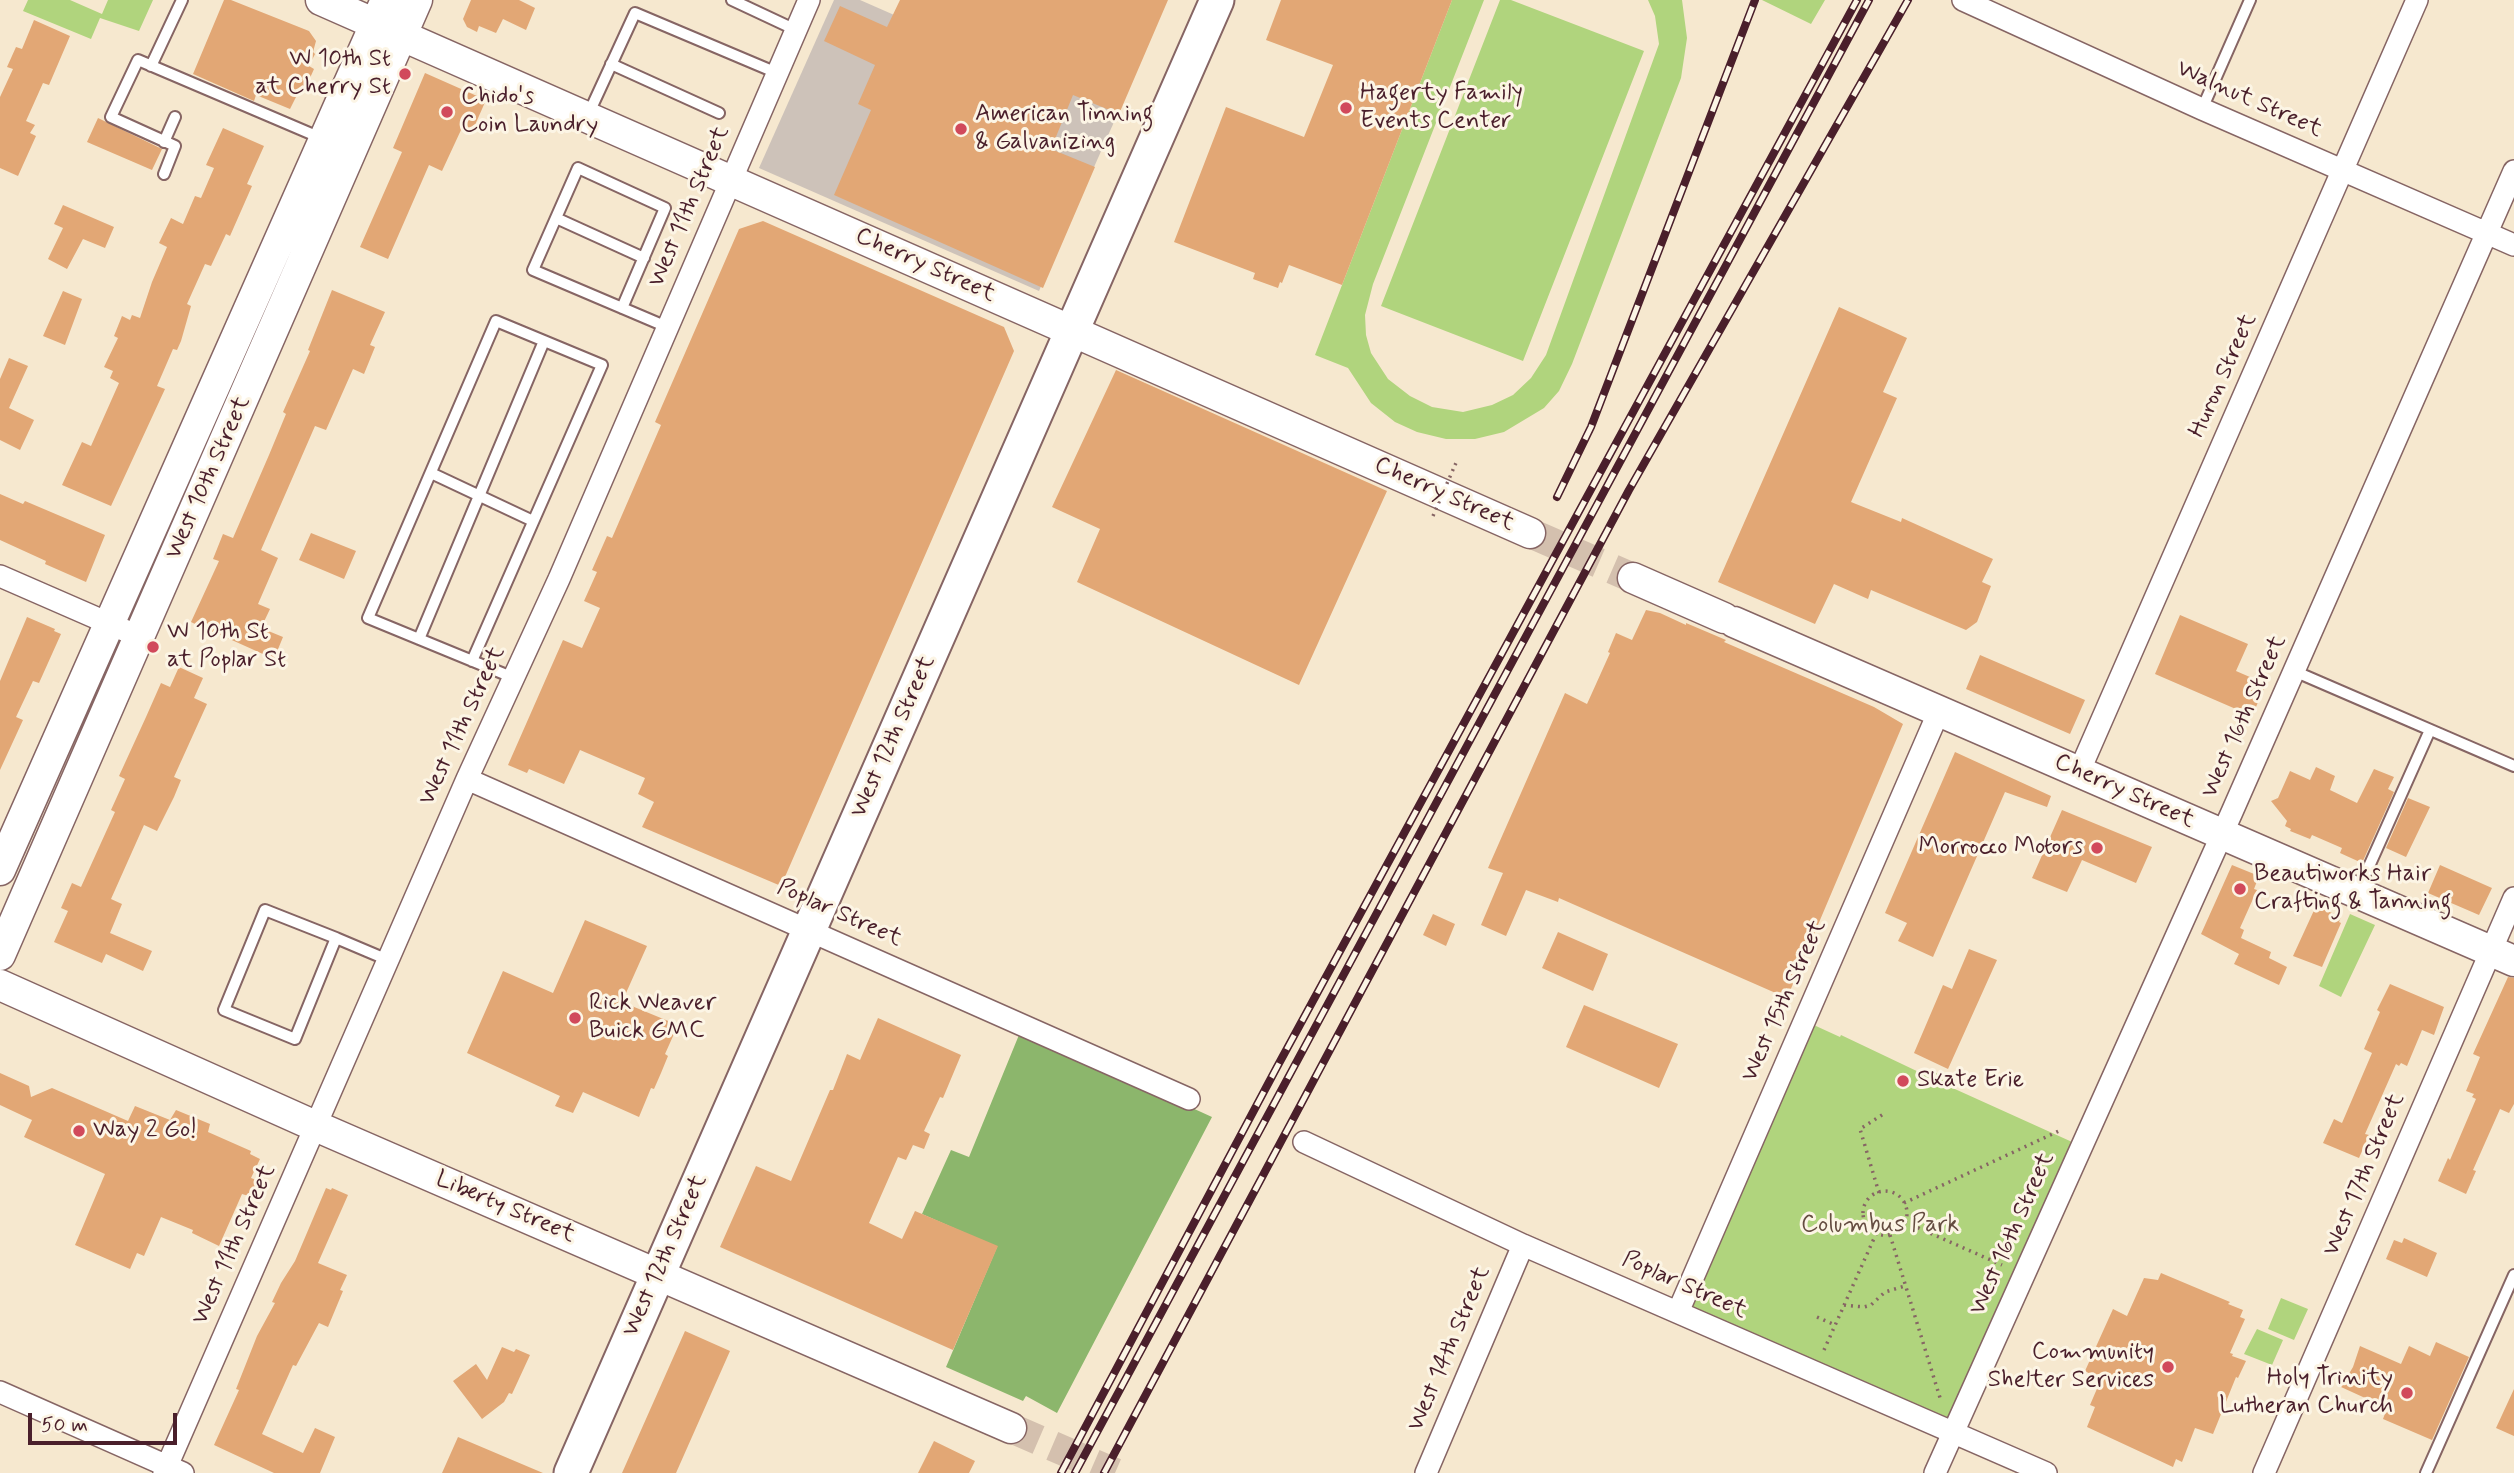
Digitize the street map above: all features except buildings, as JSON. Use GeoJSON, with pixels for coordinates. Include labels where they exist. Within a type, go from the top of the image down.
{"type":"FeatureCollection","features":[{"type":"Feature","properties":{"kind":"main road","name":"West 12th Street"},"geometry":{"type":"LineString","coordinates":[[571,1473],[1217,0]]}},
{"type":"Feature","properties":{"kind":"street","name":"Cherry Street"},"geometry":{"type":"LineString","coordinates":[[321,0],[387,21],[587,118],[1530,533]]}},
{"type":"Feature","properties":{"kind":"street","name":"West 10th Street"},"geometry":{"type":"LineString","coordinates":[[0,870],[324,139],[387,21],[417,0]]}},
{"type":"Feature","properties":{"kind":"street","name":"West 11th Street"},"geometry":{"type":"LineString","coordinates":[[172,1471],[315,1125],[467,779],[559,579],[809,0]]}},
{"type":"Feature","properties":{"kind":"street","name":"Walnut Street"},"geometry":{"type":"LineString","coordinates":[[1964,0],[2202,109],[2514,245]]}},
{"type":"Feature","properties":{"kind":"street","name":"Huron Street"},"geometry":{"type":"LineString","coordinates":[[2079,772],[2417,0]]}},
{"type":"Feature","properties":{"kind":"street","name":"West 10th Street"},"geometry":{"type":"LineString","coordinates":[[0,955],[271,335],[387,21]]}},
{"type":"Feature","properties":{"kind":"street","name":"West 16th Street"},"geometry":{"type":"LineString","coordinates":[[1935,1473],[2222,834],[2514,172]]}},
{"type":"Feature","properties":{"kind":"street"},"geometry":{"type":"LineString","coordinates":[[243,323],[271,335]]}},
{"type":"Feature","properties":{"kind":"street"},"geometry":{"type":"LineString","coordinates":[[0,576],[140,637]]}},
{"type":"Feature","properties":{"kind":"street","name":"Cherry Street"},"geometry":{"type":"LineString","coordinates":[[1633,578],[2502,956]]}},
{"type":"Feature","properties":{"kind":"street","name":"West 15th Street"},"geometry":{"type":"LineString","coordinates":[[1678,1312],[1939,711]]}},
{"type":"Feature","properties":{"kind":"street","name":"Poplar Street"},"geometry":{"type":"LineString","coordinates":[[467,779],[1189,1099]]}},
{"type":"Feature","properties":{"kind":"street","name":"West 17th Street"},"geometry":{"type":"LineString","coordinates":[[2264,1473],[2502,956],[2514,898]]}},
{"type":"Feature","properties":{"kind":"street","name":"Liberty Street"},"geometry":{"type":"LineString","coordinates":[[0,985],[1010,1428]]}},
{"type":"Feature","properties":{"kind":"street","name":"Poplar Street"},"geometry":{"type":"LineString","coordinates":[[1304,1142],[1523,1245],[2046,1473]]}},
{"type":"Feature","properties":{"kind":"street","name":"West 14th Street"},"geometry":{"type":"LineString","coordinates":[[1426,1473],[1523,1245]]}},
{"type":"Feature","properties":{"kind":"street"},"geometry":{"type":"LineString","coordinates":[[0,1392],[172,1471]]}},
{"type":"Feature","properties":{"kind":"lane"},"geometry":{"type":"LineString","coordinates":[[151,66],[182,0]]}},
{"type":"Feature","properties":{"kind":"lane"},"geometry":{"type":"LineString","coordinates":[[587,118],[640,0]]}},
{"type":"Feature","properties":{"kind":"lane"},"geometry":{"type":"LineString","coordinates":[[732,0],[796,30]]}},
{"type":"Feature","properties":{"kind":"lane"},"geometry":{"type":"LineString","coordinates":[[2202,109],[2250,0]]}},
{"type":"Feature","properties":{"kind":"lane"},"geometry":{"type":"LineString","coordinates":[[635,13],[777,73]]}},
{"type":"Feature","properties":{"kind":"lane"},"geometry":{"type":"LineString","coordinates":[[164,174],[175,146],[111,117],[138,60],[324,139]]}},
{"type":"Feature","properties":{"kind":"lane"},"geometry":{"type":"LineString","coordinates":[[611,64],[719,113]]}},
{"type":"Feature","properties":{"kind":"lane"},"geometry":{"type":"LineString","coordinates":[[164,142],[174,117]]}},
{"type":"Feature","properties":{"kind":"lane"},"geometry":{"type":"LineString","coordinates":[[622,308],[665,208],[578,168],[533,270],[622,308],[667,327]]}},
{"type":"Feature","properties":{"kind":"lane"},"geometry":{"type":"LineString","coordinates":[[556,218],[643,258]]}},
{"type":"Feature","properties":{"kind":"lane"},"geometry":{"type":"LineString","coordinates":[[472,661],[601,365],[496,321],[368,618],[472,661],[514,678]]}},
{"type":"Feature","properties":{"kind":"lane"},"geometry":{"type":"LineString","coordinates":[[419,639],[544,341]]}},
{"type":"Feature","properties":{"kind":"lane"},"geometry":{"type":"LineString","coordinates":[[431,473],[533,521]]}},
{"type":"Feature","properties":{"kind":"lane"},"geometry":{"type":"LineString","coordinates":[[2294,671],[2514,766]]}},
{"type":"Feature","properties":{"kind":"lane"},"geometry":{"type":"LineString","coordinates":[[2357,893],[2430,730]]}},
{"type":"Feature","properties":{"kind":"lane"},"geometry":{"type":"LineString","coordinates":[[336,939],[295,1039],[224,1010],[265,910],[388,960]]}},
{"type":"Feature","properties":{"kind":"lane"},"geometry":{"type":"LineString","coordinates":[[2426,1473],[2514,1275]]}},
{"type":"Feature","properties":{"kind":"path"},"geometry":{"type":"LineString","coordinates":[[1433,516],[1458,460]]}},
{"type":"Feature","properties":{"kind":"path"},"geometry":{"type":"LineString","coordinates":[[1879,1193],[1860,1129],[1885,1114]]}},
{"type":"Feature","properties":{"kind":"path"},"geometry":{"type":"LineString","coordinates":[[1904,1203],[2061,1130]]}},
{"type":"Feature","properties":{"kind":"path"},"geometry":{"type":"LineString","coordinates":[[1879,1193],[1896,1194],[1908,1212],[1905,1222],[1891,1235],[1876,1233],[1866,1224],[1863,1210],[1870,1198],[1879,1193]]}},
{"type":"Feature","properties":{"kind":"path"},"geometry":{"type":"LineString","coordinates":[[1905,1222],[2002,1265]]}},
{"type":"Feature","properties":{"kind":"path"},"geometry":{"type":"LineString","coordinates":[[1824,1350],[1876,1233]]}},
{"type":"Feature","properties":{"kind":"path"},"geometry":{"type":"LineString","coordinates":[[1891,1235],[1941,1401]]}},
{"type":"Feature","properties":{"kind":"path"},"geometry":{"type":"LineString","coordinates":[[1844,1305],[1871,1305],[1885,1292],[1906,1286]]}},
{"type":"Feature","properties":{"kind":"path"},"geometry":{"type":"LineString","coordinates":[[1816,1317],[1835,1325]]}},
{"type":"Feature","properties":{"kind":"shaded area","name":"American Tinning & Galvanizing"},"geometry":{"type":"Polygon","coordinates":[[[834,0],[860,0],[1118,113],[1039,291],[759,168],[834,0]]]}},
{"type":"Feature","properties":{"kind":"green space"},"geometry":{"type":"Polygon","coordinates":[[[28,0],[70,0],[102,14],[108,0],[153,0],[139,31],[100,18],[91,39],[23,11],[28,0]]]}},
{"type":"Feature","properties":{"kind":"green space"},"geometry":{"type":"Polygon","coordinates":[[[1452,0],[1484,0],[1373,284],[1365,315],[1366,335],[1371,353],[1388,379],[1410,396],[1432,407],[1463,412],[1492,405],[1513,395],[1531,378],[1546,355],[1659,44],[1655,16],[1648,0],[1682,0],[1687,38],[1681,78],[1572,364],[1559,391],[1544,408],[1504,432],[1475,439],[1446,439],[1417,432],[1395,422],[1371,403],[1348,368],[1315,355],[1452,0]]]}},
{"type":"Feature","properties":{"kind":"green space"},"geometry":{"type":"Polygon","coordinates":[[[1500,0],[1511,0],[1644,51],[1523,361],[1381,306],[1500,0]]]}},
{"type":"Feature","properties":{"kind":"green space"},"geometry":{"type":"Polygon","coordinates":[[[1762,0],[1825,0],[1811,24],[1762,0]]]}},
{"type":"Feature","properties":{"kind":"green space"},"geometry":{"type":"Polygon","coordinates":[[[2350,914],[2375,925],[2341,997],[2319,986],[2350,914]]]}},
{"type":"Feature","properties":{"kind":"green space","name":"Columbus Park"},"geometry":{"type":"Polygon","coordinates":[[[1805,1021],[1923,1074],[1927,1068],[1938,1074],[1946,1085],[2081,1146],[1952,1432],[1678,1312],[1805,1021]]]}},
{"type":"Feature","properties":{"kind":"green space"},"geometry":{"type":"Polygon","coordinates":[[[1021,1030],[1212,1117],[1057,1413],[1026,1396],[1023,1401],[946,1367],[997,1247],[922,1214],[951,1150],[969,1157],[1021,1030]]]}},
{"type":"Feature","properties":{"kind":"green space"},"geometry":{"type":"Polygon","coordinates":[[[2281,1298],[2308,1309],[2294,1340],[2268,1329],[2281,1298]]]}},
{"type":"Feature","properties":{"kind":"green space"},"geometry":{"type":"Polygon","coordinates":[[[2257,1329],[2283,1340],[2272,1365],[2244,1354],[2257,1329]]]}},
{"type":"Feature","properties":{"kind":"tunnel"},"geometry":{"type":"LineString","coordinates":[[1530,533],[1633,578]]}},
{"type":"Feature","properties":{"kind":"tunnel"},"geometry":{"type":"LineString","coordinates":[[1011,1428],[1115,1473]]}},
{"type":"Feature","properties":{"kind":"railway"},"geometry":{"type":"LineString","coordinates":[[1557,497],[1591,427],[1755,0]]}},
{"type":"Feature","properties":{"kind":"railway"},"geometry":{"type":"LineString","coordinates":[[1061,1473],[1277,1067],[1857,0]]}},
{"type":"Feature","properties":{"kind":"railway"},"geometry":{"type":"LineString","coordinates":[[1075,1473],[1869,0]]}},
{"type":"Feature","properties":{"kind":"railway"},"geometry":{"type":"LineString","coordinates":[[1104,1473],[1629,490],[1908,0]]}},
{"type":"Feature","properties":{"kind":"place","name":"W 10th St at Cherry St"},"geometry":{"type":"Point","coordinates":[405,74]}},
{"type":"Feature","properties":{"kind":"place","name":"Hagerty Family Events Center"},"geometry":{"type":"Point","coordinates":[1346,108]}},
{"type":"Feature","properties":{"kind":"place","name":"Chido's Coin Laundry"},"geometry":{"type":"Point","coordinates":[447,112]}},
{"type":"Feature","properties":{"kind":"place","name":"American Tinning & Galvanizing"},"geometry":{"type":"Point","coordinates":[961,129]}},
{"type":"Feature","properties":{"kind":"place","name":"W 10th St at Poplar St"},"geometry":{"type":"Point","coordinates":[153,647]}},
{"type":"Feature","properties":{"kind":"place","name":"Morrocco Motors"},"geometry":{"type":"Point","coordinates":[2097,848]}},
{"type":"Feature","properties":{"kind":"place","name":"Beautiworks Hair Crafting & Tanning"},"geometry":{"type":"Point","coordinates":[2240,889]}},
{"type":"Feature","properties":{"kind":"place","name":"Rick Weaver Buick GMC"},"geometry":{"type":"Point","coordinates":[575,1018]}},
{"type":"Feature","properties":{"kind":"place","name":"Skate Erie"},"geometry":{"type":"Point","coordinates":[1903,1081]}},
{"type":"Feature","properties":{"kind":"place","name":"Way 2 Go!"},"geometry":{"type":"Point","coordinates":[79,1131]}},
{"type":"Feature","properties":{"kind":"place","name":"Community Shelter Services"},"geometry":{"type":"Point","coordinates":[2168,1367]}},
{"type":"Feature","properties":{"kind":"place","name":"Holy Trinity Lutheran Church"},"geometry":{"type":"Point","coordinates":[2407,1393]}}]}
